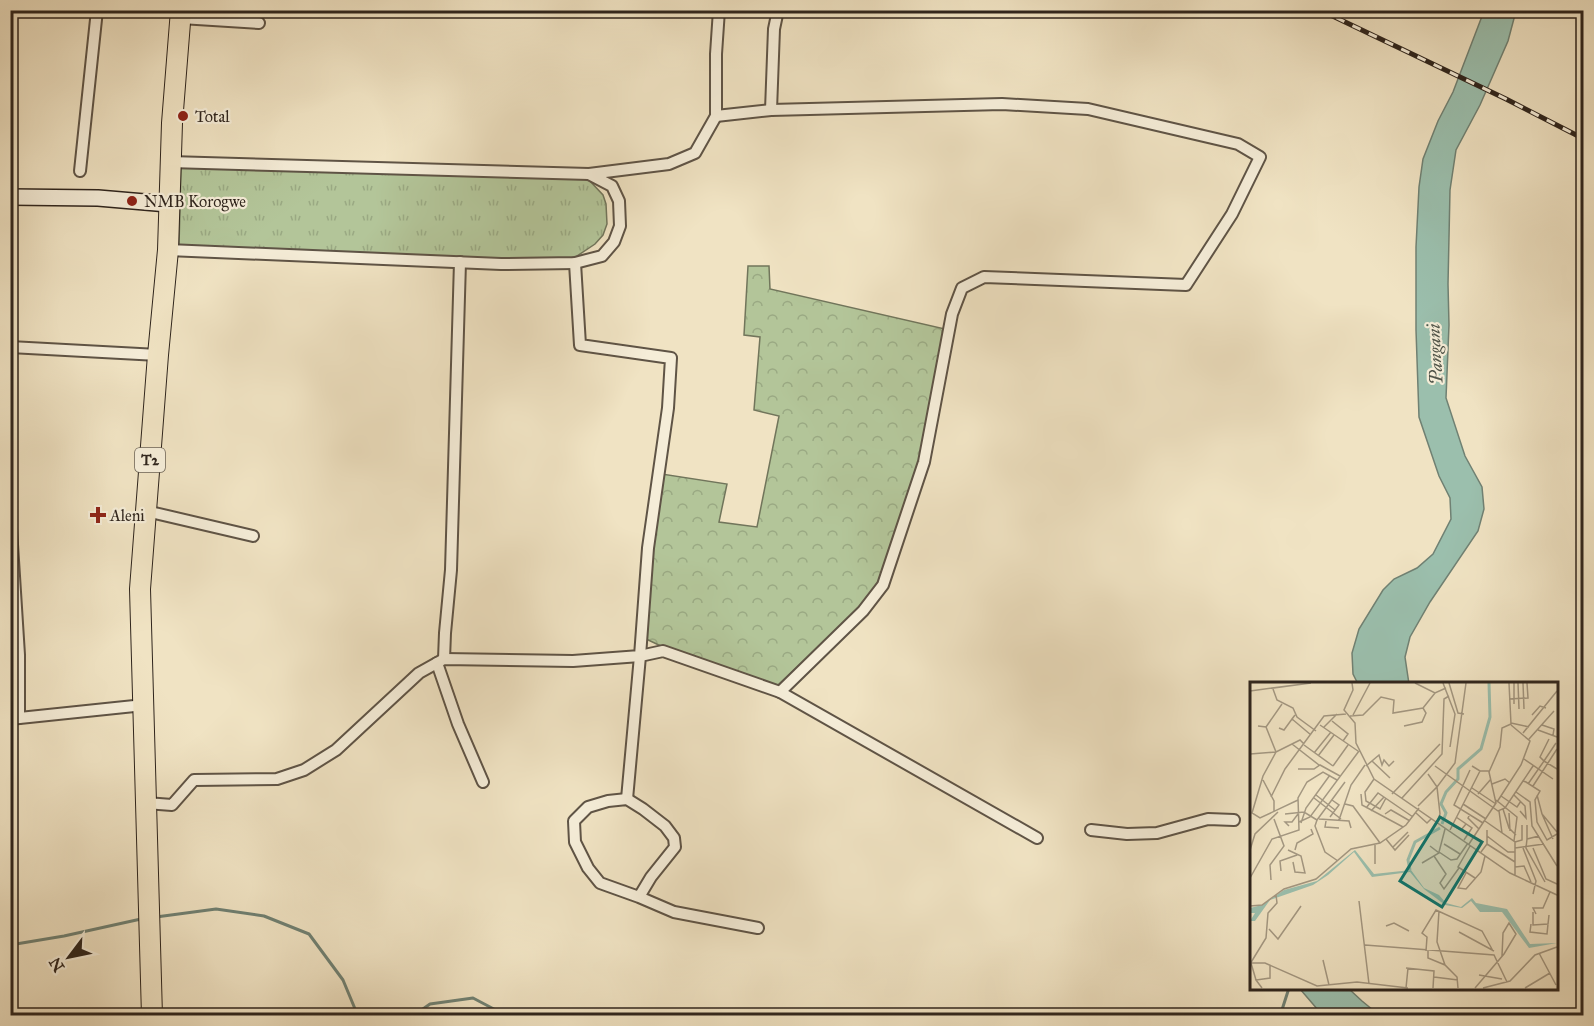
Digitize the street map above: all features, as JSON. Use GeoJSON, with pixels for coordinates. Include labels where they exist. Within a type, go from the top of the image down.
{"type":"FeatureCollection","features":[{"type":"Feature","properties":{"kind":"highway","name":"T2"},"geometry":{"type":"LineString","coordinates":[[152,1016],[140,589],[168,250],[170,162],[181,14]]}},
{"type":"Feature","properties":{"kind":"street"},"geometry":{"type":"LineString","coordinates":[[80,171],[97,10]]}},
{"type":"Feature","properties":{"kind":"street"},"geometry":{"type":"LineString","coordinates":[[170,162],[589,174],[669,164],[695,153],[716,116],[719,10]]}},
{"type":"Feature","properties":{"kind":"street"},"geometry":{"type":"LineString","coordinates":[[771,110],[774,29],[778,10]]}},
{"type":"Feature","properties":{"kind":"street"},"geometry":{"type":"LineString","coordinates":[[181,14],[259,23]]}},
{"type":"Feature","properties":{"kind":"street"},"geometry":{"type":"LineString","coordinates":[[716,116],[771,110],[1002,104],[1088,109],[1239,144],[1260,157],[1232,214],[1186,285],[984,277],[962,288],[952,314],[924,462],[883,585],[863,611],[780,692]]}},
{"type":"Feature","properties":{"kind":"street"},"geometry":{"type":"LineString","coordinates":[[168,250],[501,264],[575,263],[602,256],[614,242],[620,226],[619,201],[612,186],[589,174]]}},
{"type":"Feature","properties":{"kind":"street"},"geometry":{"type":"LineString","coordinates":[[10,197],[98,198],[168,204]]}},
{"type":"Feature","properties":{"kind":"street"},"geometry":{"type":"LineString","coordinates":[[460,262],[451,570],[441,661],[458,724],[483,782]]}},
{"type":"Feature","properties":{"kind":"street"},"geometry":{"type":"LineString","coordinates":[[575,263],[580,345],[670,358],[668,408],[648,548],[627,799]]}},
{"type":"Feature","properties":{"kind":"street"},"geometry":{"type":"LineString","coordinates":[[10,347],[158,355]]}},
{"type":"Feature","properties":{"kind":"street"},"geometry":{"type":"LineString","coordinates":[[146,511],[253,536]]}},
{"type":"Feature","properties":{"kind":"street"},"geometry":{"type":"LineString","coordinates":[[10,513],[19,655],[15,718],[144,705]]}},
{"type":"Feature","properties":{"kind":"street"},"geometry":{"type":"LineString","coordinates":[[146,803],[172,805],[194,780],[277,779],[304,770],[336,750],[419,673],[441,661],[573,661],[640,656],[663,651],[780,692],[1037,838]]}},
{"type":"Feature","properties":{"kind":"street"},"geometry":{"type":"LineString","coordinates":[[639,897],[651,877],[675,847],[674,838],[665,826],[627,799],[608,801],[588,807],[574,821],[575,842],[588,868],[600,883],[674,912],[758,928]]}},
{"type":"Feature","properties":{"kind":"street"},"geometry":{"type":"LineString","coordinates":[[1092,830],[1127,834],[1157,833],[1208,819],[1234,820]]}},
{"type":"Feature","properties":{"kind":"green space"},"geometry":{"type":"Polygon","coordinates":[[[181,167],[588,179],[603,195],[607,224],[603,235],[595,244],[574,258],[501,259],[179,246],[181,167]]]}},
{"type":"Feature","properties":{"kind":"green space"},"geometry":{"type":"Polygon","coordinates":[[[748,266],[769,266],[770,289],[945,329],[920,461],[880,583],[860,608],[776,687],[663,647],[644,638],[652,548],[662,474],[727,484],[719,522],[757,527],[779,416],[754,410],[760,337],[744,335],[748,266]]]}},
{"type":"Feature","properties":{"kind":"water","name":"Pangani"},"geometry":{"type":"Polygon","coordinates":[[[1484,11],[1516,11],[1508,41],[1480,105],[1456,150],[1450,190],[1446,398],[1465,456],[1482,487],[1484,509],[1478,531],[1430,602],[1410,637],[1405,657],[1409,682],[1357,682],[1353,674],[1352,653],[1359,629],[1383,590],[1394,579],[1417,568],[1433,554],[1451,519],[1450,498],[1439,476],[1419,417],[1416,247],[1423,159],[1438,121],[1453,92],[1484,11]]]}},
{"type":"Feature","properties":{"kind":"water"},"geometry":{"type":"Polygon","coordinates":[[[1301,990],[1350,990],[1379,1015],[1325,1015],[1301,990]]]}},
{"type":"Feature","properties":{"kind":"waterway"},"geometry":{"type":"LineString","coordinates":[[156,917],[216,909],[264,916],[309,934],[343,980],[358,1016]]}},
{"type":"Feature","properties":{"kind":"waterway"},"geometry":{"type":"LineString","coordinates":[[10,945],[141,919]]}},
{"type":"Feature","properties":{"kind":"waterway"},"geometry":{"type":"LineString","coordinates":[[1280,1016],[1288,990]]}},
{"type":"Feature","properties":{"kind":"waterway"},"geometry":{"type":"LineString","coordinates":[[413,1016],[430,1004],[473,998],[507,1016]]}},
{"type":"Feature","properties":{"kind":"railway"},"geometry":{"type":"LineString","coordinates":[[1320,10],[1584,139]]}},
{"type":"Feature","properties":{"kind":"place","name":"Total"},"geometry":{"type":"Point","coordinates":[183,116]}},
{"type":"Feature","properties":{"kind":"place","name":"NMB Korogwe"},"geometry":{"type":"Point","coordinates":[132,201]}},
{"type":"Feature","properties":{"kind":"place","name":"Aleni"},"geometry":{"type":"Point","coordinates":[98,515]}}]}
